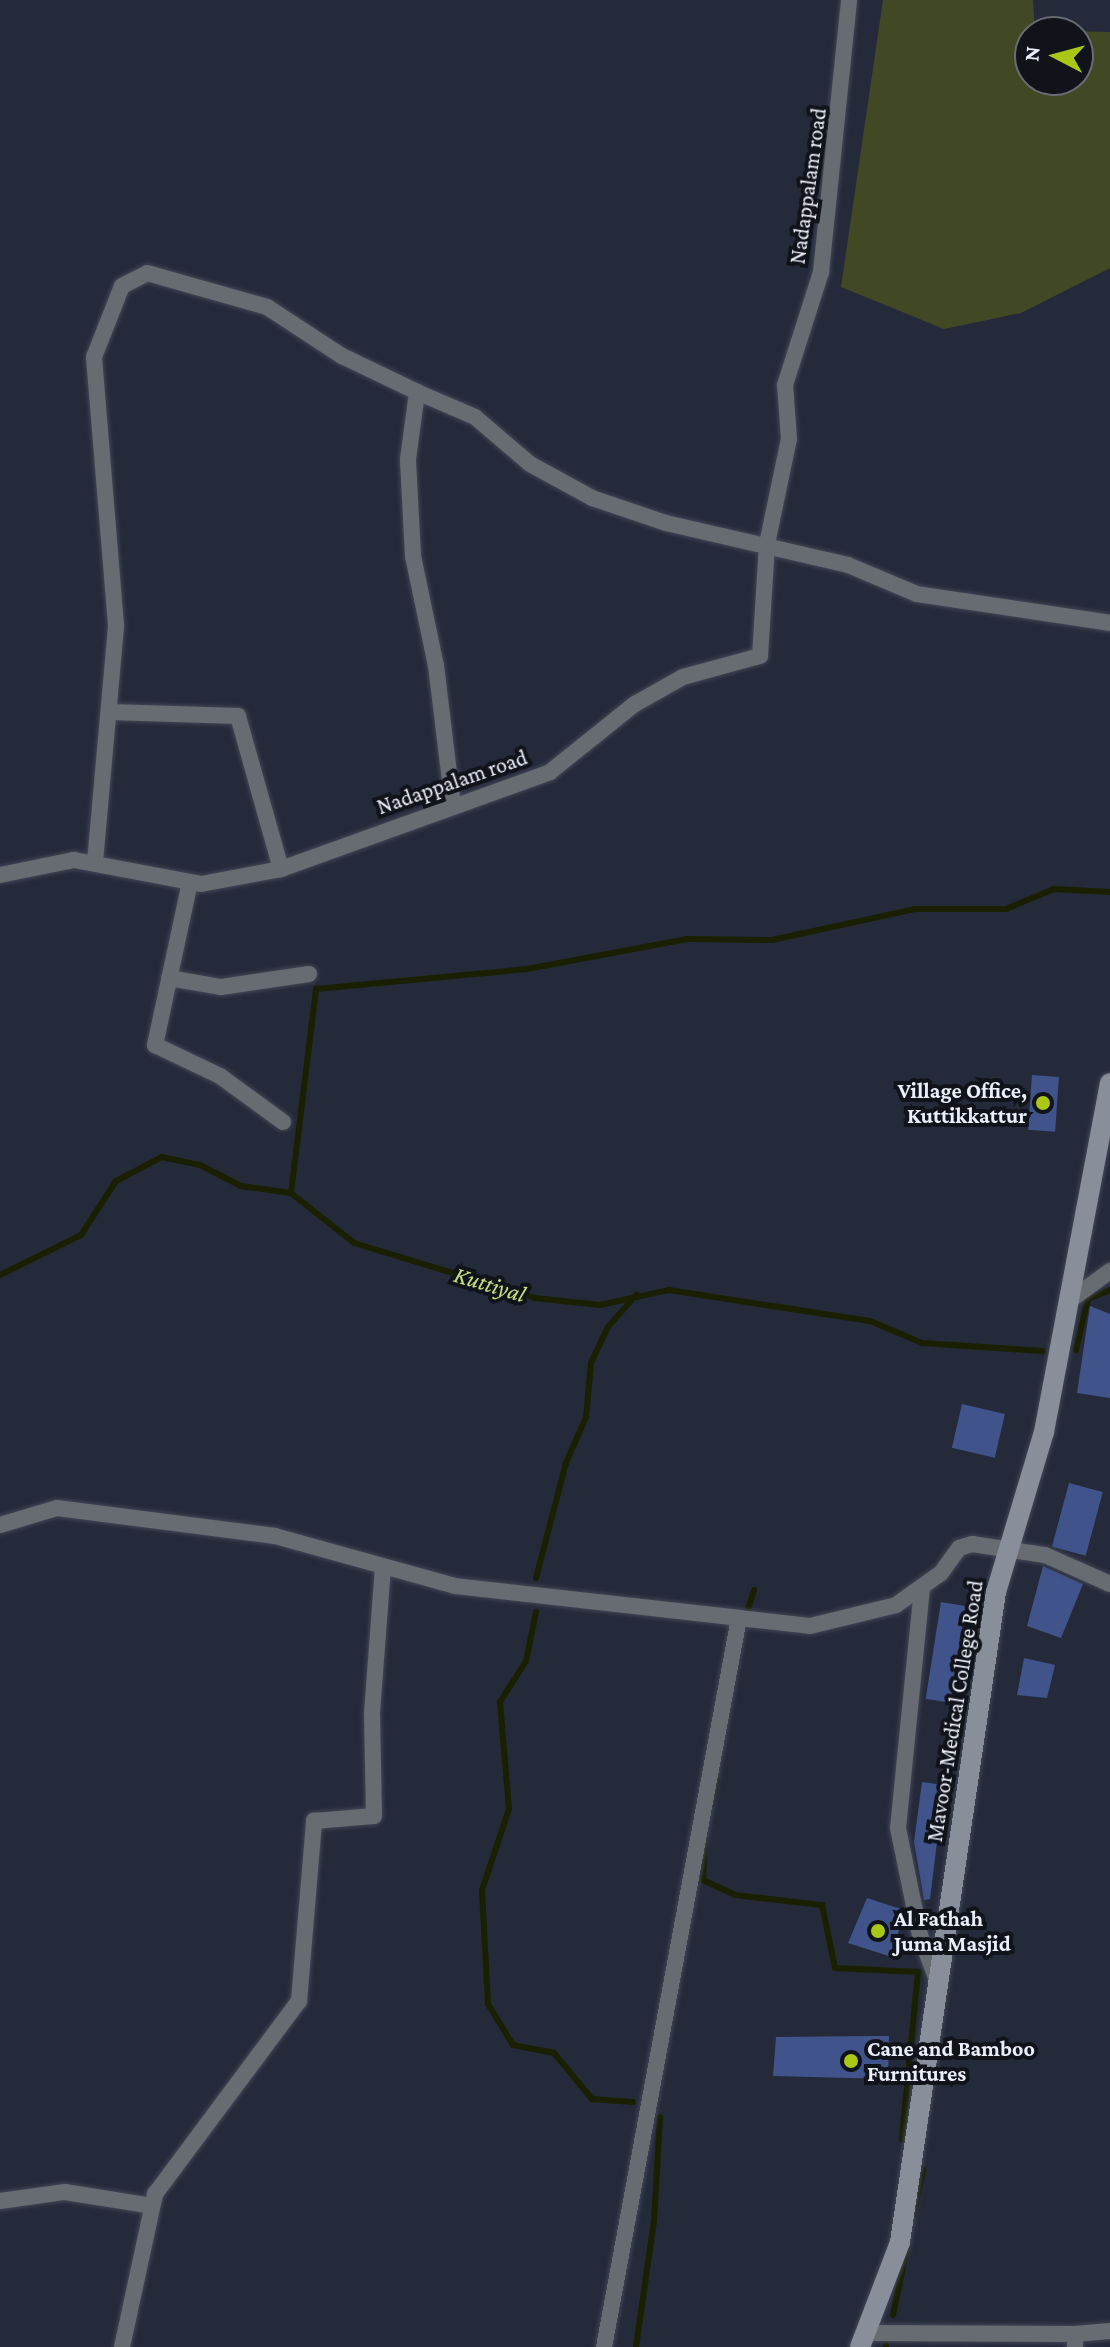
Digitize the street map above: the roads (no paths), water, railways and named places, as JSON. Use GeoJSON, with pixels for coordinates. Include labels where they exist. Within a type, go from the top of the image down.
{"type":"FeatureCollection","features":[{"type":"Feature","properties":{"kind":"main road","name":"Mavoor-Medical College Road"},"geometry":{"type":"LineString","coordinates":[[862,2340],[900,2242],[996,1592],[1044,1432],[1073,1298],[1110,1083]]}},
{"type":"Feature","properties":{"kind":"street","name":"Nadappalam road"},"geometry":{"type":"LineString","coordinates":[[0,875],[21,866],[95,862],[190,882],[244,880],[550,772],[635,704],[683,677],[760,656],[767,544],[789,439],[785,385],[821,272],[849,0]]}},
{"type":"Feature","properties":{"kind":"street"},"geometry":{"type":"LineString","coordinates":[[95,862],[116,625],[94,357],[122,286],[147,273],[267,307],[342,356],[475,417],[530,464],[592,498],[666,523],[848,565],[917,594],[1110,623]]}},
{"type":"Feature","properties":{"kind":"street"},"geometry":{"type":"LineString","coordinates":[[417,392],[408,459],[413,556],[436,666],[453,806]]}},
{"type":"Feature","properties":{"kind":"street"},"geometry":{"type":"LineString","coordinates":[[110,712],[238,716],[281,869]]}},
{"type":"Feature","properties":{"kind":"street"},"geometry":{"type":"LineString","coordinates":[[190,882],[155,1045],[220,1076],[283,1122]]}},
{"type":"Feature","properties":{"kind":"street"},"geometry":{"type":"LineString","coordinates":[[169,978],[221,987],[309,974]]}},
{"type":"Feature","properties":{"kind":"street"},"geometry":{"type":"LineString","coordinates":[[1073,1298],[1110,1271]]}},
{"type":"Feature","properties":{"kind":"street"},"geometry":{"type":"LineString","coordinates":[[0,1525],[57,1508],[275,1536],[455,1586],[787,1626],[822,1624],[896,1605],[922,1588],[959,1548],[1009,1549],[1045,1555],[1110,1584]]}},
{"type":"Feature","properties":{"kind":"street"},"geometry":{"type":"LineString","coordinates":[[122,2347],[152,2206],[199,2130],[299,2001],[314,1821],[374,1816],[372,1713],[383,1566]]}},
{"type":"Feature","properties":{"kind":"street"},"geometry":{"type":"LineString","coordinates":[[922,1588],[898,1828],[920,1935],[939,1984]]}},
{"type":"Feature","properties":{"kind":"street"},"geometry":{"type":"LineString","coordinates":[[604,2347],[739,1618]]}},
{"type":"Feature","properties":{"kind":"street"},"geometry":{"type":"LineString","coordinates":[[0,2201],[65,2192],[152,2206]]}},
{"type":"Feature","properties":{"kind":"street"},"geometry":{"type":"LineString","coordinates":[[862,2340],[1075,2341],[1110,2331]]}},
{"type":"Feature","properties":{"kind":"waterway"},"geometry":{"type":"LineString","coordinates":[[291,1193],[316,989],[527,969],[687,939],[772,940],[915,909],[1006,909],[1054,889],[1110,892]]}},
{"type":"Feature","properties":{"kind":"waterway","name":"Kuttiyal"},"geometry":{"type":"LineString","coordinates":[[0,1275],[81,1235],[116,1181],[162,1157],[200,1165],[241,1186],[291,1193],[354,1243],[535,1298],[600,1305],[669,1290],[870,1321],[922,1343],[1043,1351]]}},
{"type":"Feature","properties":{"kind":"waterway"},"geometry":{"type":"LineString","coordinates":[[1076,1350],[1088,1299],[1110,1290]]}},
{"type":"Feature","properties":{"kind":"waterway"},"geometry":{"type":"LineString","coordinates":[[536,1578],[566,1463],[586,1417],[591,1363],[608,1327],[636,1295]]}},
{"type":"Feature","properties":{"kind":"waterway"},"geometry":{"type":"LineString","coordinates":[[748,1609],[754,1590]]}},
{"type":"Feature","properties":{"kind":"waterway"},"geometry":{"type":"LineString","coordinates":[[536,1612],[526,1661],[500,1702],[509,1809],[482,1890],[488,2004],[513,2045],[554,2053],[592,2099],[633,2102]]}},
{"type":"Feature","properties":{"kind":"waterway"},"geometry":{"type":"LineString","coordinates":[[712,1804],[717,1779]]}},
{"type":"Feature","properties":{"kind":"waterway"},"geometry":{"type":"LineString","coordinates":[[705,1838],[703,1880],[735,1895],[822,1905],[835,1968],[918,1972],[902,2139]]}},
{"type":"Feature","properties":{"kind":"waterway"},"geometry":{"type":"LineString","coordinates":[[636,2347],[654,2221],[660,2117]]}},
{"type":"Feature","properties":{"kind":"waterway"},"geometry":{"type":"LineString","coordinates":[[913,2217],[923,2170]]}},
{"type":"Feature","properties":{"kind":"waterway"},"geometry":{"type":"LineString","coordinates":[[893,2315],[907,2248]]}},
{"type":"Feature","properties":{"kind":"place","name":"Village Office, Kuttikkattur"},"geometry":{"type":"Point","coordinates":[1043,1103]}},
{"type":"Feature","properties":{"kind":"place","name":"Al Fathah Juma Masjid"},"geometry":{"type":"Point","coordinates":[878,1931]}},
{"type":"Feature","properties":{"kind":"place","name":"Cane and Bamboo Furnitures"},"geometry":{"type":"Point","coordinates":[851,2061]}}]}
